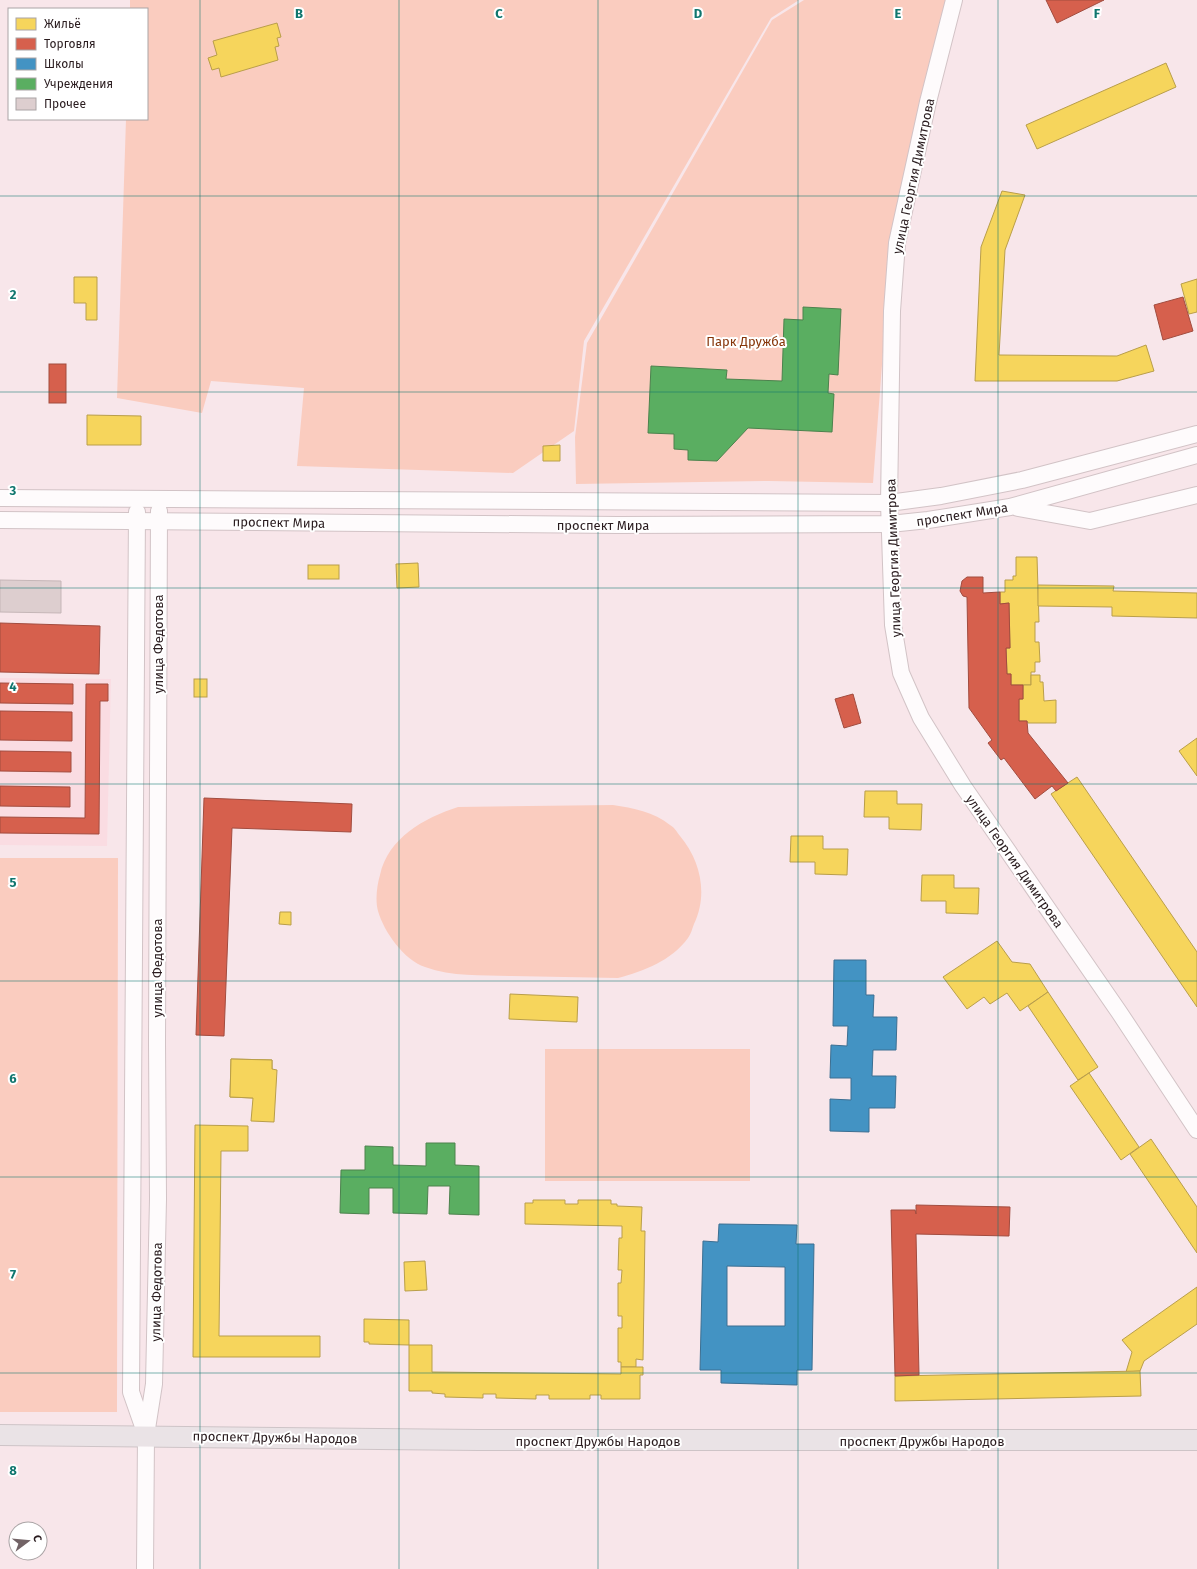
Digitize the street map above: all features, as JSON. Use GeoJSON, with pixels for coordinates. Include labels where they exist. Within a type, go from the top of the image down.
{"type":"FeatureCollection","features":[{"type":"Feature","properties":{"kind":"main road","name":"проспект Дружбы Народов"},"geometry":{"type":"LineString","coordinates":[[0,1435],[146,1435],[478,1440],[1197,1440]]}},
{"type":"Feature","properties":{"kind":"street","name":"улица Георгия Димитрова"},"geometry":{"type":"LineString","coordinates":[[954,0],[928,102],[897,244],[892,312],[889,503],[893,625],[901,673],[922,718],[963,786],[1119,1012],[1197,1130]]}},
{"type":"Feature","properties":{"kind":"street","name":"проспект Мира"},"geometry":{"type":"LineString","coordinates":[[0,498],[889,503],[941,496],[1022,480],[1197,434]]}},
{"type":"Feature","properties":{"kind":"street","name":"проспект Мира"},"geometry":{"type":"LineString","coordinates":[[0,520],[618,525],[890,524],[928,520],[1010,507],[1197,455]]}},
{"type":"Feature","properties":{"kind":"street"},"geometry":{"type":"LineString","coordinates":[[1010,507],[1041,511],[1090,521],[1197,495]]}},
{"type":"Feature","properties":{"kind":"street"},"geometry":{"type":"LineString","coordinates":[[137,499],[131,1392],[146,1435],[145,1569]]}},
{"type":"Feature","properties":{"kind":"street","name":"улица Федотова"},"geometry":{"type":"LineString","coordinates":[[146,1435],[154,1384],[158,1199],[157,1027],[159,499]]}},
{"type":"Feature","properties":{"kind":"shaded area"},"geometry":{"type":"Polygon","coordinates":[[[0,678],[111,679],[107,846],[0,845],[0,678]]]}},
{"type":"Feature","properties":{"kind":"green space"},"geometry":{"type":"Polygon","coordinates":[[[130,0],[799,0],[771,18],[584,341],[574,431],[513,473],[297,466],[304,388],[211,381],[202,413],[117,398],[126,120],[148,120],[148,8],[130,8],[130,0]]]}},
{"type":"Feature","properties":{"kind":"green space","name":"Парк Дружба"},"geometry":{"type":"Polygon","coordinates":[[[804,0],[949,0],[891,246],[873,483],[769,481],[576,484],[575,437],[587,343],[772,20],[804,0]]]}},
{"type":"Feature","properties":{"kind":"green space"},"geometry":{"type":"Polygon","coordinates":[[[613,805],[636,809],[650,814],[671,826],[693,856],[700,878],[701,902],[691,933],[674,953],[656,964],[638,972],[618,978],[457,974],[425,967],[417,963],[402,952],[385,928],[377,907],[377,888],[384,862],[399,840],[420,824],[458,807],[613,805]]]}},
{"type":"Feature","properties":{"kind":"green space"},"geometry":{"type":"Polygon","coordinates":[[[0,858],[118,858],[117,1412],[0,1412],[0,858]]]}},
{"type":"Feature","properties":{"kind":"green space"},"geometry":{"type":"Polygon","coordinates":[[[545,1049],[750,1049],[750,1181],[545,1181],[545,1049]]]}},
{"type":"Feature","properties":{"kind":"building: Жильё"},"geometry":{"type":"Polygon","coordinates":[[[277,23],[281,37],[277,38],[279,46],[275,47],[278,60],[221,77],[219,68],[212,70],[208,58],[217,55],[213,41],[277,23]]]}},
{"type":"Feature","properties":{"kind":"building: Жильё"},"geometry":{"type":"Polygon","coordinates":[[[1166,63],[1176,87],[1037,149],[1026,125],[1166,63]]]}},
{"type":"Feature","properties":{"kind":"building: Жильё"},"geometry":{"type":"Polygon","coordinates":[[[1002,191],[1025,195],[1005,250],[999,355],[1117,356],[1146,345],[1154,371],[1117,381],[975,381],[981,247],[1002,191]]]}},
{"type":"Feature","properties":{"kind":"building: Жильё"},"geometry":{"type":"Polygon","coordinates":[[[74,277],[97,277],[97,320],[86,320],[86,303],[74,303],[74,277]]]}},
{"type":"Feature","properties":{"kind":"building: Жильё"},"geometry":{"type":"Polygon","coordinates":[[[1197,279],[1197,312],[1189,314],[1181,284],[1197,279]]]}},
{"type":"Feature","properties":{"kind":"building: Жильё"},"geometry":{"type":"Polygon","coordinates":[[[87,415],[141,416],[141,445],[87,445],[87,415]]]}},
{"type":"Feature","properties":{"kind":"building: Жильё"},"geometry":{"type":"Polygon","coordinates":[[[560,445],[560,461],[543,461],[543,446],[560,445]]]}},
{"type":"Feature","properties":{"kind":"building: Жильё"},"geometry":{"type":"Polygon","coordinates":[[[1016,557],[1037,557],[1039,622],[1035,622],[1035,642],[1039,642],[1040,662],[1035,662],[1035,672],[1031,672],[1031,685],[1011,685],[1011,674],[1007,674],[1006,648],[1010,648],[1009,603],[1000,604],[1000,592],[1005,592],[1005,580],[1013,580],[1013,576],[1016,576],[1016,557]]]}},
{"type":"Feature","properties":{"kind":"building: Жильё"},"geometry":{"type":"Polygon","coordinates":[[[418,563],[419,587],[397,588],[396,564],[418,563]]]}},
{"type":"Feature","properties":{"kind":"building: Жильё"},"geometry":{"type":"Polygon","coordinates":[[[308,565],[339,565],[339,579],[308,579],[308,565]]]}},
{"type":"Feature","properties":{"kind":"building: Жильё"},"geometry":{"type":"Polygon","coordinates":[[[1038,585],[1114,586],[1113,591],[1197,593],[1197,618],[1112,616],[1112,607],[1038,606],[1038,585]]]}},
{"type":"Feature","properties":{"kind":"building: Жильё"},"geometry":{"type":"Polygon","coordinates":[[[1031,675],[1040,675],[1040,682],[1043,682],[1044,701],[1056,700],[1056,723],[1028,723],[1027,721],[1019,721],[1019,699],[1023,699],[1023,685],[1031,685],[1031,675]]]}},
{"type":"Feature","properties":{"kind":"building: Жильё"},"geometry":{"type":"Polygon","coordinates":[[[194,679],[207,679],[207,697],[194,697],[194,679]]]}},
{"type":"Feature","properties":{"kind":"building: Жильё"},"geometry":{"type":"Polygon","coordinates":[[[1197,738],[1197,776],[1179,751],[1197,738]]]}},
{"type":"Feature","properties":{"kind":"building: Жильё"},"geometry":{"type":"Polygon","coordinates":[[[1077,777],[1197,952],[1197,1007],[1051,794],[1077,777]]]}},
{"type":"Feature","properties":{"kind":"building: Жильё"},"geometry":{"type":"Polygon","coordinates":[[[865,791],[897,791],[897,804],[922,804],[921,830],[889,829],[889,817],[864,817],[865,791]]]}},
{"type":"Feature","properties":{"kind":"building: Жильё"},"geometry":{"type":"Polygon","coordinates":[[[791,836],[823,836],[823,849],[848,849],[847,875],[815,874],[815,862],[790,862],[791,836]]]}},
{"type":"Feature","properties":{"kind":"building: Жильё"},"geometry":{"type":"Polygon","coordinates":[[[922,875],[954,875],[954,888],[979,888],[978,914],[946,913],[946,901],[921,901],[922,875]]]}},
{"type":"Feature","properties":{"kind":"building: Жильё"},"geometry":{"type":"Polygon","coordinates":[[[280,912],[291,912],[291,925],[279,924],[280,912]]]}},
{"type":"Feature","properties":{"kind":"building: Жильё"},"geometry":{"type":"Polygon","coordinates":[[[997,941],[1012,962],[1030,964],[1048,992],[1020,1011],[1007,993],[990,1004],[984,997],[967,1009],[943,977],[997,941]]]}},
{"type":"Feature","properties":{"kind":"building: Жильё"},"geometry":{"type":"Polygon","coordinates":[[[1048,992],[1098,1067],[1078,1080],[1028,1006],[1048,992]]]}},
{"type":"Feature","properties":{"kind":"building: Жильё"},"geometry":{"type":"Polygon","coordinates":[[[510,994],[578,997],[577,1022],[509,1019],[510,994]]]}},
{"type":"Feature","properties":{"kind":"building: Жильё"},"geometry":{"type":"Polygon","coordinates":[[[231,1059],[272,1060],[272,1069],[254,1069],[253,1098],[230,1097],[231,1059]]]}},
{"type":"Feature","properties":{"kind":"building: Жильё"},"geometry":{"type":"Polygon","coordinates":[[[231,1059],[272,1060],[272,1069],[277,1070],[274,1122],[251,1121],[253,1098],[230,1097],[231,1059]]]}},
{"type":"Feature","properties":{"kind":"building: Жильё"},"geometry":{"type":"Polygon","coordinates":[[[1089,1073],[1139,1147],[1121,1160],[1070,1086],[1089,1073]]]}},
{"type":"Feature","properties":{"kind":"building: Жильё"},"geometry":{"type":"Polygon","coordinates":[[[195,1125],[248,1126],[248,1151],[221,1151],[219,1336],[320,1336],[320,1357],[193,1357],[195,1125]]]}},
{"type":"Feature","properties":{"kind":"building: Жильё"},"geometry":{"type":"Polygon","coordinates":[[[1151,1139],[1197,1207],[1197,1253],[1130,1154],[1151,1139]]]}},
{"type":"Feature","properties":{"kind":"building: Жильё"},"geometry":{"type":"Polygon","coordinates":[[[533,1200],[565,1200],[565,1204],[578,1204],[578,1200],[611,1200],[611,1204],[617,1204],[617,1206],[642,1207],[641,1231],[645,1231],[643,1360],[636,1359],[636,1367],[621,1367],[621,1362],[618,1362],[618,1328],[622,1328],[622,1316],[618,1316],[618,1283],[621,1283],[622,1270],[618,1270],[619,1238],[622,1238],[622,1226],[525,1224],[525,1203],[533,1203],[533,1200]]]}},
{"type":"Feature","properties":{"kind":"building: Жильё"},"geometry":{"type":"Polygon","coordinates":[[[425,1261],[427,1290],[405,1291],[404,1262],[425,1261]]]}},
{"type":"Feature","properties":{"kind":"building: Жильё"},"geometry":{"type":"Polygon","coordinates":[[[1197,1287],[1197,1324],[1144,1361],[1140,1371],[1126,1372],[1132,1352],[1122,1340],[1197,1287]]]}},
{"type":"Feature","properties":{"kind":"building: Жильё"},"geometry":{"type":"Polygon","coordinates":[[[364,1319],[409,1320],[409,1345],[369,1344],[369,1342],[364,1342],[364,1319]]]}},
{"type":"Feature","properties":{"kind":"building: Жильё"},"geometry":{"type":"Polygon","coordinates":[[[409,1345],[432,1345],[432,1372],[621,1374],[621,1367],[643,1367],[643,1375],[640,1375],[640,1399],[601,1399],[601,1395],[590,1395],[590,1399],[549,1399],[549,1395],[536,1395],[536,1399],[496,1398],[496,1394],[483,1394],[483,1398],[445,1397],[445,1394],[432,1393],[432,1391],[409,1391],[409,1345]]]}},
{"type":"Feature","properties":{"kind":"building: Жильё"},"geometry":{"type":"Polygon","coordinates":[[[1140,1371],[1141,1396],[895,1401],[895,1376],[1140,1371]]]}},
{"type":"Feature","properties":{"kind":"building: Торговля"},"geometry":{"type":"Polygon","coordinates":[[[1046,0],[1104,0],[1057,23],[1046,0]]]}},
{"type":"Feature","properties":{"kind":"building: Торговля"},"geometry":{"type":"Polygon","coordinates":[[[1183,297],[1193,331],[1163,340],[1154,305],[1183,297]]]}},
{"type":"Feature","properties":{"kind":"building: Торговля"},"geometry":{"type":"Polygon","coordinates":[[[49,364],[66,364],[66,403],[49,403],[49,364]]]}},
{"type":"Feature","properties":{"kind":"building: Торговля"},"geometry":{"type":"Polygon","coordinates":[[[967,577],[983,577],[983,593],[1000,592],[1000,604],[1009,603],[1010,648],[1006,648],[1007,674],[1011,674],[1011,685],[1023,685],[1023,699],[1019,699],[1019,721],[1027,721],[1028,733],[1068,783],[1056,791],[1052,786],[1035,799],[1004,758],[1001,760],[988,743],[992,740],[969,708],[967,597],[963,596],[960,591],[962,581],[967,577]]]}},
{"type":"Feature","properties":{"kind":"building: Торговля"},"geometry":{"type":"Polygon","coordinates":[[[0,623],[100,626],[99,674],[0,672],[0,623]]]}},
{"type":"Feature","properties":{"kind":"building: Торговля"},"geometry":{"type":"Polygon","coordinates":[[[0,683],[73,684],[73,704],[0,703],[0,683]]]}},
{"type":"Feature","properties":{"kind":"building: Торговля"},"geometry":{"type":"Polygon","coordinates":[[[86,684],[108,684],[108,701],[100,701],[99,834],[0,833],[0,817],[85,818],[86,684]]]}},
{"type":"Feature","properties":{"kind":"building: Торговля"},"geometry":{"type":"Polygon","coordinates":[[[853,694],[861,723],[844,728],[835,699],[853,694]]]}},
{"type":"Feature","properties":{"kind":"building: Торговля"},"geometry":{"type":"Polygon","coordinates":[[[0,711],[72,712],[72,741],[0,740],[0,711]]]}},
{"type":"Feature","properties":{"kind":"building: Торговля"},"geometry":{"type":"Polygon","coordinates":[[[0,751],[71,752],[71,772],[0,771],[0,751]]]}},
{"type":"Feature","properties":{"kind":"building: Торговля"},"geometry":{"type":"Polygon","coordinates":[[[0,786],[70,787],[70,807],[0,806],[0,786]]]}},
{"type":"Feature","properties":{"kind":"building: Торговля"},"geometry":{"type":"Polygon","coordinates":[[[204,798],[352,804],[351,832],[232,828],[224,1036],[196,1035],[204,798]]]}},
{"type":"Feature","properties":{"kind":"building: Торговля"},"geometry":{"type":"Polygon","coordinates":[[[916,1205],[1010,1207],[1009,1236],[916,1234],[919,1375],[895,1376],[891,1210],[915,1210],[916,1214],[916,1205]]]}},
{"type":"Feature","properties":{"kind":"building: Школы"},"geometry":{"type":"Polygon","coordinates":[[[834,960],[866,960],[866,995],[874,995],[873,1017],[897,1017],[896,1050],[873,1050],[872,1076],[896,1076],[895,1108],[869,1108],[869,1132],[830,1131],[830,1099],[851,1100],[851,1078],[830,1078],[831,1045],[847,1046],[848,1026],[833,1026],[834,960]]]}},
{"type":"Feature","properties":{"kind":"building: Школы"},"geometry":{"type":"Polygon","coordinates":[[[719,1224],[797,1225],[796,1244],[814,1244],[812,1370],[797,1370],[797,1385],[721,1383],[721,1370],[700,1370],[703,1241],[718,1242],[719,1224]],[[727,1266],[727,1326],[785,1326],[785,1267],[727,1266]]]}},
{"type":"Feature","properties":{"kind":"building: Учреждения"},"geometry":{"type":"Polygon","coordinates":[[[803,307],[841,309],[838,375],[829,374],[828,393],[834,394],[832,432],[748,428],[717,461],[688,460],[688,450],[674,449],[674,434],[648,433],[651,366],[727,370],[726,379],[782,381],[784,319],[803,320],[803,307]]]}},
{"type":"Feature","properties":{"kind":"building: Учреждения"},"geometry":{"type":"Polygon","coordinates":[[[426,1143],[455,1143],[455,1165],[479,1166],[479,1215],[449,1214],[450,1186],[428,1186],[427,1214],[393,1213],[393,1188],[369,1188],[369,1214],[340,1213],[341,1170],[365,1170],[365,1146],[393,1147],[393,1165],[426,1166],[426,1143]]]}},
{"type":"Feature","properties":{"kind":"building: Прочее"},"geometry":{"type":"Polygon","coordinates":[[[0,580],[61,581],[61,613],[0,612],[0,580]]]}}]}
